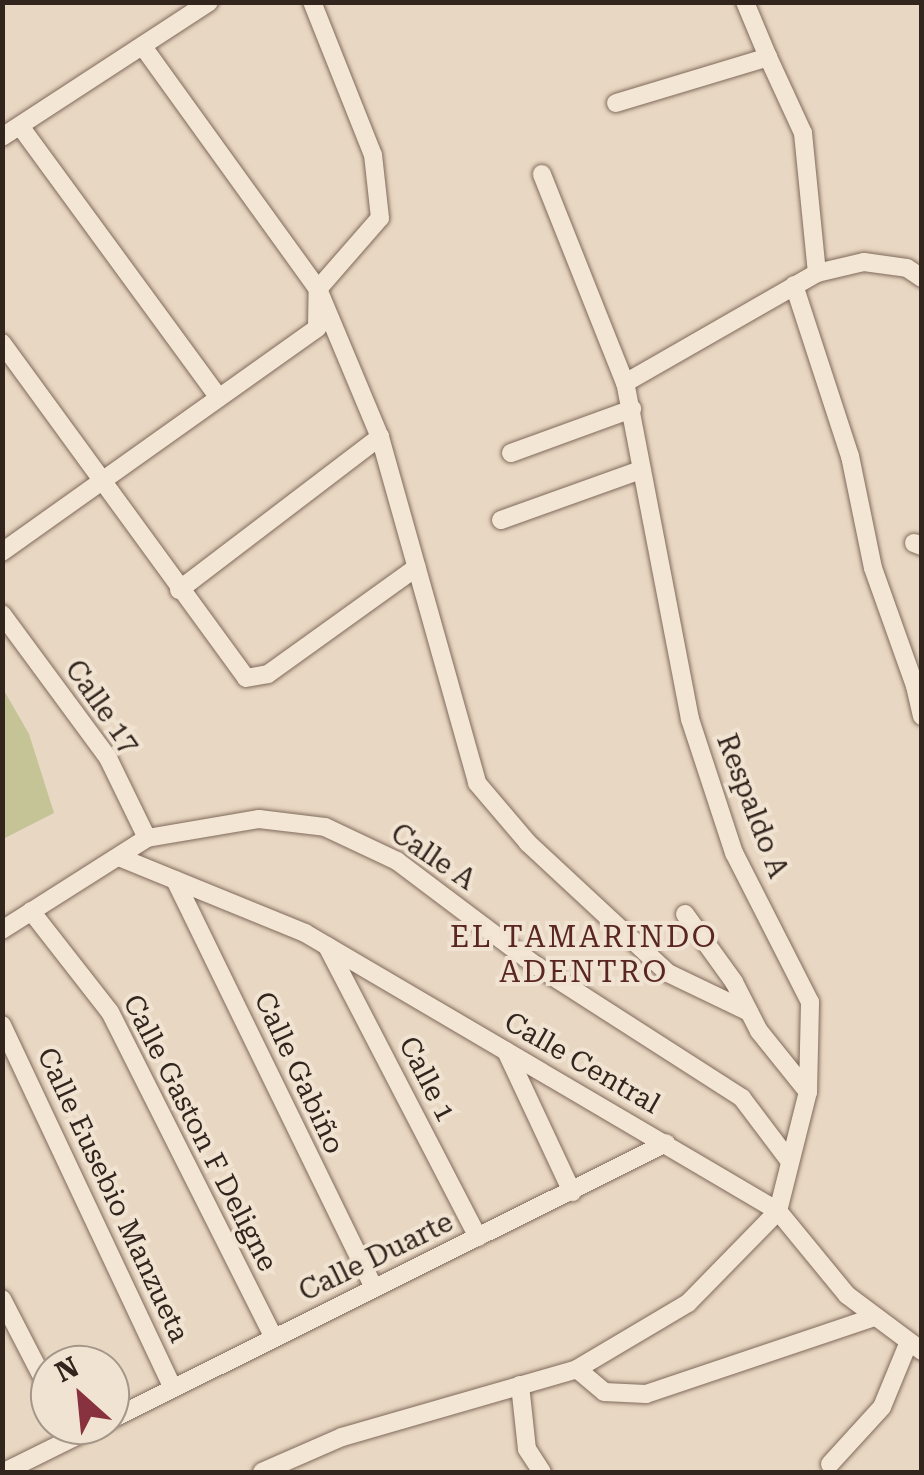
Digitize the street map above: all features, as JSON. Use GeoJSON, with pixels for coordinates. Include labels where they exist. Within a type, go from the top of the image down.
{"type":"FeatureCollection","features":[{"type":"Feature","properties":{"kind":"street"},"geometry":{"type":"LineString","coordinates":[[2,137],[144,48],[208,2]]}},
{"type":"Feature","properties":{"kind":"street"},"geometry":{"type":"LineString","coordinates":[[2,552],[317,328],[318,289],[380,218],[383,204],[356,104],[312,2]]}},
{"type":"Feature","properties":{"kind":"street"},"geometry":{"type":"LineString","coordinates":[[745,2],[802,133],[817,273]]}},
{"type":"Feature","properties":{"kind":"street"},"geometry":{"type":"LineString","coordinates":[[144,48],[318,289],[380,437],[478,783],[528,843],[668,973],[749,1012]]}},
{"type":"Feature","properties":{"kind":"street"},"geometry":{"type":"LineString","coordinates":[[616,103],[768,57]]}},
{"type":"Feature","properties":{"kind":"street"},"geometry":{"type":"LineString","coordinates":[[20,126],[218,396]]}},
{"type":"Feature","properties":{"kind":"street","name":"Respaldo A"},"geometry":{"type":"LineString","coordinates":[[542,174],[626,383],[690,719],[734,852],[810,1002],[808,1092],[788,1159],[778,1212]]}},
{"type":"Feature","properties":{"kind":"street"},"geometry":{"type":"LineString","coordinates":[[626,383],[817,273],[864,262],[907,268],[922,278]]}},
{"type":"Feature","properties":{"kind":"street"},"geometry":{"type":"LineString","coordinates":[[794,286],[850,456],[873,568],[918,684],[922,716]]}},
{"type":"Feature","properties":{"kind":"street"},"geometry":{"type":"LineString","coordinates":[[2,343],[100,485],[246,678],[268,674],[417,568]]}},
{"type":"Feature","properties":{"kind":"street"},"geometry":{"type":"LineString","coordinates":[[511,453],[632,409]]}},
{"type":"Feature","properties":{"kind":"street"},"geometry":{"type":"LineString","coordinates":[[179,590],[380,437]]}},
{"type":"Feature","properties":{"kind":"street"},"geometry":{"type":"LineString","coordinates":[[501,520],[641,470]]}},
{"type":"Feature","properties":{"kind":"street","name":"Calle 17"},"geometry":{"type":"LineString","coordinates":[[2,614],[108,758],[147,838]]}},
{"type":"Feature","properties":{"kind":"street","name":"Calle A"},"geometry":{"type":"LineString","coordinates":[[147,838],[260,819],[326,827],[397,860],[535,964],[742,1098],[788,1159]]}},
{"type":"Feature","properties":{"kind":"street"},"geometry":{"type":"LineString","coordinates":[[2,930],[147,838]]}},
{"type":"Feature","properties":{"kind":"street","name":"Calle Central"},"geometry":{"type":"LineString","coordinates":[[119,857],[327,946],[778,1212],[872,1318],[915,1348]]}},
{"type":"Feature","properties":{"kind":"street","name":"Calle Gabiño"},"geometry":{"type":"LineString","coordinates":[[176,880],[374,1288]]}},
{"type":"Feature","properties":{"kind":"street","name":"Calle Gaston F Deligne"},"geometry":{"type":"LineString","coordinates":[[31,912],[110,1012],[274,1338]]}},
{"type":"Feature","properties":{"kind":"street"},"geometry":{"type":"LineString","coordinates":[[685,914],[749,1012],[808,1092]]}},
{"type":"Feature","properties":{"kind":"street","name":"Calle 1"},"geometry":{"type":"LineString","coordinates":[[327,946],[478,1238]]}},
{"type":"Feature","properties":{"kind":"street","name":"Calle Eusebio Manzueta"},"geometry":{"type":"LineString","coordinates":[[2,1025],[173,1388]]}},
{"type":"Feature","properties":{"kind":"street"},"geometry":{"type":"LineString","coordinates":[[506,1050],[572,1192]]}},
{"type":"Feature","properties":{"kind":"street","name":"Calle Duarte"},"geometry":{"type":"LineString","coordinates":[[130,1410],[666,1143]]}},
{"type":"Feature","properties":{"kind":"street"},"geometry":{"type":"LineString","coordinates":[[262,1472],[342,1437],[577,1368],[688,1302],[778,1212]]}},
{"type":"Feature","properties":{"kind":"street"},"geometry":{"type":"LineString","coordinates":[[2,1298],[30,1353]]}},
{"type":"Feature","properties":{"kind":"street"},"geometry":{"type":"LineString","coordinates":[[577,1368],[604,1392],[646,1394],[872,1318]]}},
{"type":"Feature","properties":{"kind":"street"},"geometry":{"type":"LineString","coordinates":[[830,1464],[882,1407],[915,1348]]}},
{"type":"Feature","properties":{"kind":"street"},"geometry":{"type":"LineString","coordinates":[[520,1386],[526,1450],[542,1472]]}},
{"type":"Feature","properties":{"kind":"street"},"geometry":{"type":"LineString","coordinates":[[4,1472],[47,1445]]}},
{"type":"Feature","properties":{"kind":"green space"},"geometry":{"type":"Polygon","coordinates":[[[2,687],[29,734],[54,813],[3,839],[2,687]]]}},
{"type":"Feature","properties":{"kind":"district","name":"EL TAMARINDO ADENTRO"},"geometry":{"type":"Point","coordinates":[584,954]}}]}
